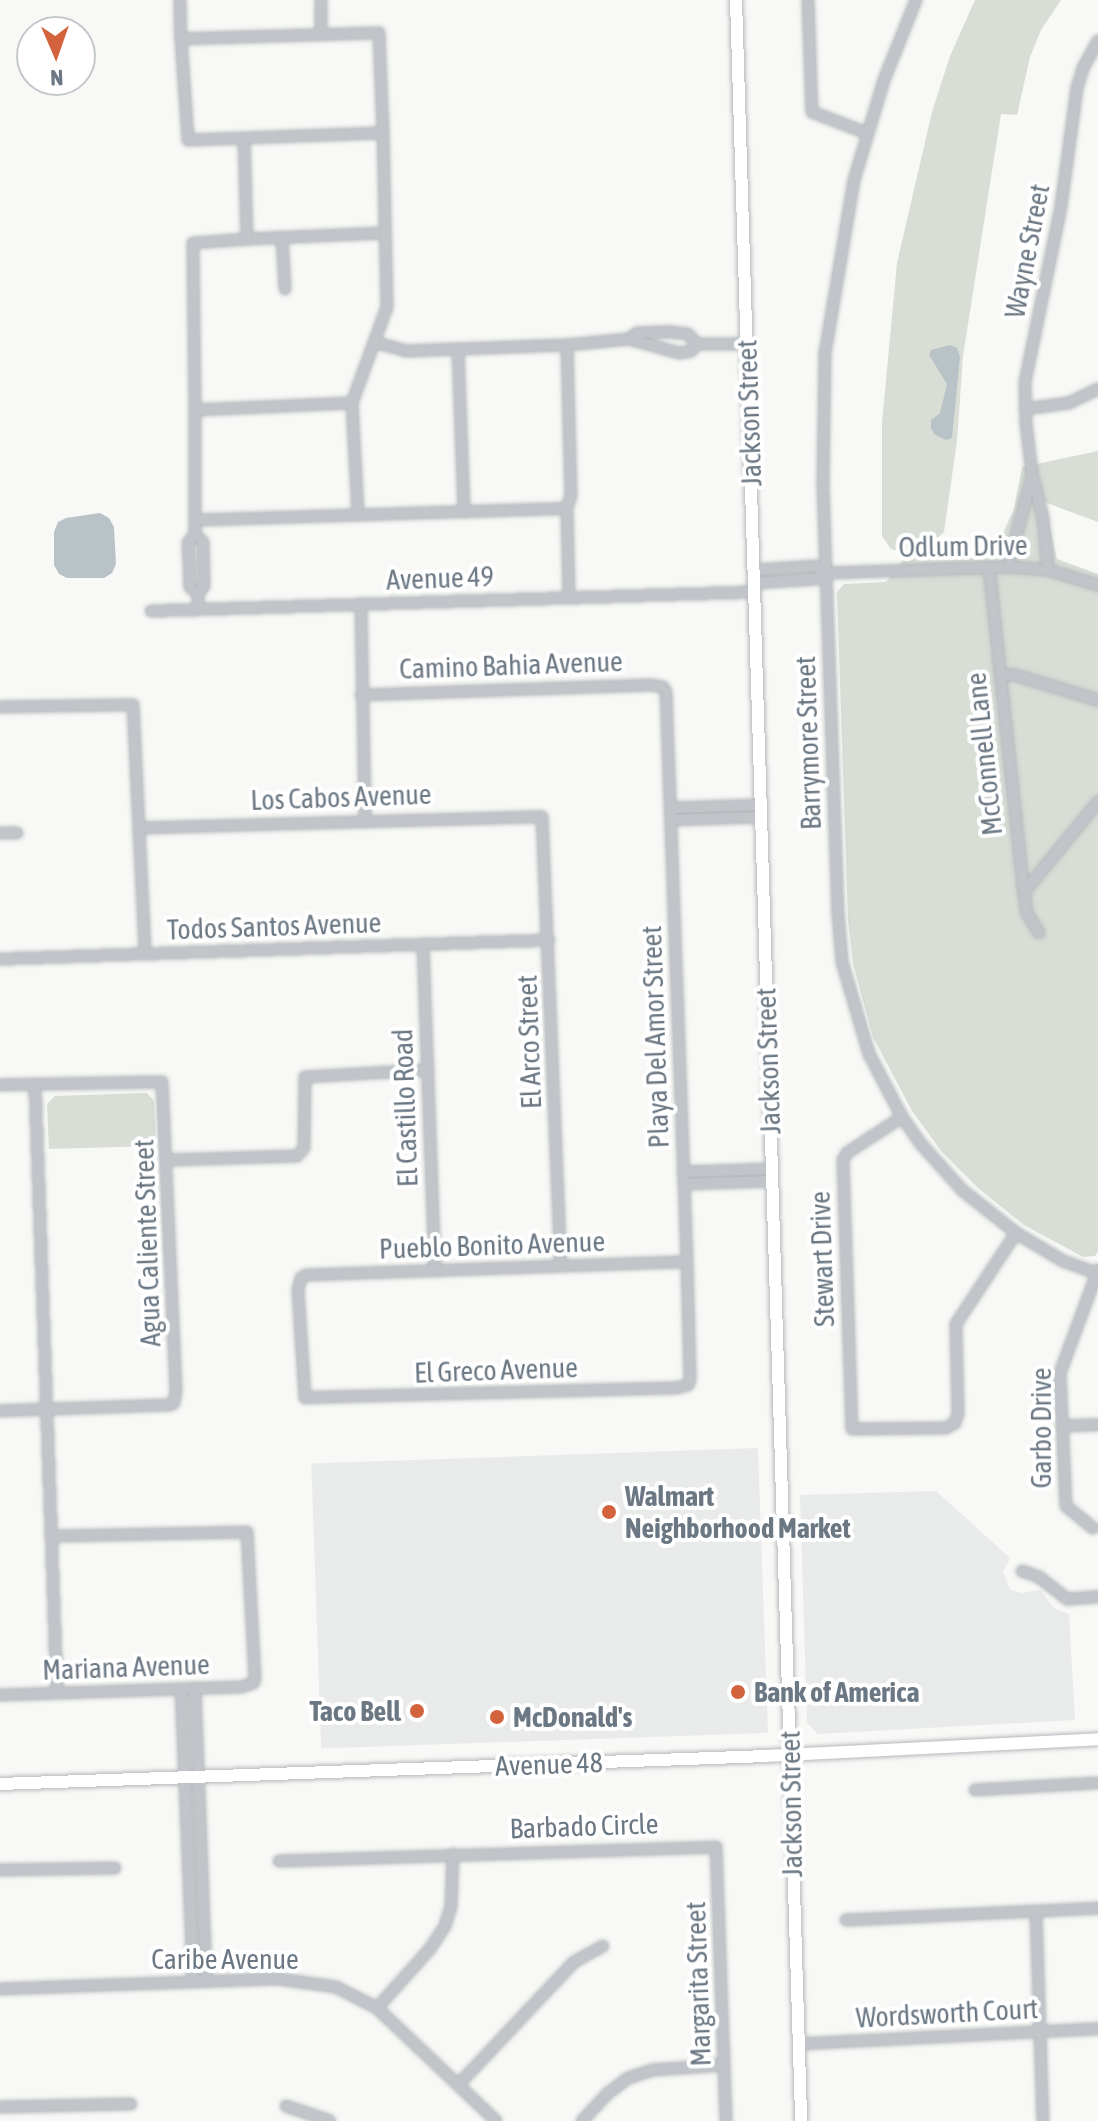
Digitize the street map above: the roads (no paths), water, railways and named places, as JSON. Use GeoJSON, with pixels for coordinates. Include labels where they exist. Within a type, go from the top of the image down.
{"type":"FeatureCollection","features":[{"type":"Feature","properties":{"kind":"main road","name":"Jackson Street"},"geometry":{"type":"LineString","coordinates":[[736,0],[801,2121]]}},
{"type":"Feature","properties":{"kind":"main road","name":"Avenue 48"},"geometry":{"type":"LineString","coordinates":[[0,1784],[790,1755],[1098,1739]]}},
{"type":"Feature","properties":{"kind":"street"},"geometry":{"type":"LineString","coordinates":[[180,0],[188,140],[383,133]]}},
{"type":"Feature","properties":{"kind":"street"},"geometry":{"type":"LineString","coordinates":[[321,0],[321,34]]}},
{"type":"Feature","properties":{"kind":"street"},"geometry":{"type":"LineString","coordinates":[[808,0],[812,112],[867,133]]}},
{"type":"Feature","properties":{"kind":"street","name":"Barrymore Street"},"geometry":{"type":"LineString","coordinates":[[916,0],[867,133],[843,230],[825,353],[822,422],[826,573],[842,962],[861,1034],[902,1117],[941,1168],[1016,1233],[1063,1261],[1097,1272]]}},
{"type":"Feature","properties":{"kind":"street"},"geometry":{"type":"LineString","coordinates":[[181,39],[379,33],[387,307],[377,343],[352,403],[358,515]]}},
{"type":"Feature","properties":{"kind":"street","name":"Wayne Street"},"geometry":{"type":"LineString","coordinates":[[1048,570],[1043,518],[1032,474],[1025,382],[1061,206],[1077,88],[1098,41]]}},
{"type":"Feature","properties":{"kind":"street"},"geometry":{"type":"LineString","coordinates":[[244,138],[247,239]]}},
{"type":"Feature","properties":{"kind":"street"},"geometry":{"type":"LineString","coordinates":[[198,594],[190,587],[188,543],[195,534],[193,243],[385,233]]}},
{"type":"Feature","properties":{"kind":"street"},"geometry":{"type":"LineString","coordinates":[[282,238],[285,289]]}},
{"type":"Feature","properties":{"kind":"street"},"geometry":{"type":"LineString","coordinates":[[629,339],[637,333],[666,332],[688,334],[697,344],[747,344]]}},
{"type":"Feature","properties":{"kind":"street"},"geometry":{"type":"LineString","coordinates":[[666,332],[666,349]]}},
{"type":"Feature","properties":{"kind":"street"},"geometry":{"type":"LineString","coordinates":[[377,343],[406,351],[567,345],[629,339],[666,349],[691,351],[697,344]]}},
{"type":"Feature","properties":{"kind":"street"},"geometry":{"type":"LineString","coordinates":[[567,345],[571,495],[567,508],[569,597]]}},
{"type":"Feature","properties":{"kind":"street"},"geometry":{"type":"LineString","coordinates":[[458,349],[464,512]]}},
{"type":"Feature","properties":{"kind":"street"},"geometry":{"type":"LineString","coordinates":[[1025,409],[1069,403],[1098,389]]}},
{"type":"Feature","properties":{"kind":"street"},"geometry":{"type":"LineString","coordinates":[[195,410],[352,403]]}},
{"type":"Feature","properties":{"kind":"street","name":"Wayne Street"},"geometry":{"type":"LineString","coordinates":[[1008,567],[1032,474]]}},
{"type":"Feature","properties":{"kind":"street"},"geometry":{"type":"LineString","coordinates":[[195,520],[567,508]]}},
{"type":"Feature","properties":{"kind":"street"},"geometry":{"type":"LineString","coordinates":[[195,534],[203,542],[204,562],[204,586],[198,594],[198,610]]}},
{"type":"Feature","properties":{"kind":"street"},"geometry":{"type":"LineString","coordinates":[[189,562],[204,562]]}},
{"type":"Feature","properties":{"kind":"street","name":"Odlum Drive"},"geometry":{"type":"LineString","coordinates":[[755,581],[795,567],[817,566],[826,573]]}},
{"type":"Feature","properties":{"kind":"street"},"geometry":{"type":"LineString","coordinates":[[795,567],[796,580]]}},
{"type":"Feature","properties":{"kind":"street","name":"McConnell Lane"},"geometry":{"type":"LineString","coordinates":[[989,567],[1024,892],[1031,925],[1039,933]]}},
{"type":"Feature","properties":{"kind":"street","name":"Odlum Drive"},"geometry":{"type":"LineString","coordinates":[[755,581],[817,579],[826,573],[1008,567],[1048,570],[1098,585]]}},
{"type":"Feature","properties":{"kind":"street","name":"Avenue 49"},"geometry":{"type":"LineString","coordinates":[[151,611],[731,592],[755,581]]}},
{"type":"Feature","properties":{"kind":"street"},"geometry":{"type":"LineString","coordinates":[[361,605],[365,821]]}},
{"type":"Feature","properties":{"kind":"street"},"geometry":{"type":"LineString","coordinates":[[1000,675],[1015,675],[1098,700]]}},
{"type":"Feature","properties":{"kind":"street","name":"Camino Bahia Avenue"},"geometry":{"type":"LineString","coordinates":[[361,695],[663,687]]}},
{"type":"Feature","properties":{"kind":"street","name":"Playa Del Amor Street"},"geometry":{"type":"LineString","coordinates":[[663,687],[671,814],[687,1262],[688,1385]]}},
{"type":"Feature","properties":{"kind":"street"},"geometry":{"type":"LineString","coordinates":[[0,707],[133,705],[145,954]]}},
{"type":"Feature","properties":{"kind":"street"},"geometry":{"type":"LineString","coordinates":[[1024,892],[1098,802]]}},
{"type":"Feature","properties":{"kind":"street"},"geometry":{"type":"LineString","coordinates":[[671,814],[759,811]]}},
{"type":"Feature","properties":{"kind":"street","name":"Los Cabos Avenue"},"geometry":{"type":"LineString","coordinates":[[140,828],[542,817]]}},
{"type":"Feature","properties":{"kind":"street","name":"El Arco Street"},"geometry":{"type":"LineString","coordinates":[[542,817],[561,1266]]}},
{"type":"Feature","properties":{"kind":"street"},"geometry":{"type":"LineString","coordinates":[[0,833],[17,833]]}},
{"type":"Feature","properties":{"kind":"street","name":"Todos Santos Avenue"},"geometry":{"type":"LineString","coordinates":[[0,959],[549,940]]}},
{"type":"Feature","properties":{"kind":"street","name":"El Castillo Road"},"geometry":{"type":"LineString","coordinates":[[423,944],[435,1271]]}},
{"type":"Feature","properties":{"kind":"street"},"geometry":{"type":"LineString","coordinates":[[168,1160],[297,1156],[304,1148],[305,1077],[428,1070]]}},
{"type":"Feature","properties":{"kind":"street","name":"Agua Caliente Street"},"geometry":{"type":"LineString","coordinates":[[35,1084],[162,1082],[168,1160],[174,1403],[47,1410]]}},
{"type":"Feature","properties":{"kind":"street"},"geometry":{"type":"LineString","coordinates":[[0,1085],[35,1084],[57,1693]]}},
{"type":"Feature","properties":{"kind":"street","name":"Stewart Drive"},"geometry":{"type":"LineString","coordinates":[[902,1117],[847,1153],[843,1160],[852,1429],[946,1428],[955,1423],[958,1414],[956,1324],[1016,1233]]}},
{"type":"Feature","properties":{"kind":"street"},"geometry":{"type":"LineString","coordinates":[[683,1172],[771,1175]]}},
{"type":"Feature","properties":{"kind":"street"},"geometry":{"type":"LineString","coordinates":[[684,1184],[771,1175]]}},
{"type":"Feature","properties":{"kind":"street","name":"Pueblo Bonito Avenue"},"geometry":{"type":"LineString","coordinates":[[305,1398],[301,1278],[687,1262]]}},
{"type":"Feature","properties":{"kind":"street","name":"Garbo Drive"},"geometry":{"type":"LineString","coordinates":[[1093,1528],[1066,1506],[1061,1364],[1097,1272]]}},
{"type":"Feature","properties":{"kind":"street","name":"El Greco Avenue"},"geometry":{"type":"LineString","coordinates":[[305,1398],[688,1385]]}},
{"type":"Feature","properties":{"kind":"street"},"geometry":{"type":"LineString","coordinates":[[0,1411],[47,1410]]}},
{"type":"Feature","properties":{"kind":"street"},"geometry":{"type":"LineString","coordinates":[[1062,1426],[1098,1425]]}},
{"type":"Feature","properties":{"kind":"street","name":"Mariana Avenue"},"geometry":{"type":"LineString","coordinates":[[0,1695],[181,1689],[253,1683],[252,1592],[247,1532],[51,1536]]}},
{"type":"Feature","properties":{"kind":"street"},"geometry":{"type":"LineString","coordinates":[[1022,1571],[1039,1577],[1067,1599],[1098,1597]]}},
{"type":"Feature","properties":{"kind":"street"},"geometry":{"type":"LineString","coordinates":[[193,1981],[191,1777],[195,1688]]}},
{"type":"Feature","properties":{"kind":"street"},"geometry":{"type":"LineString","coordinates":[[181,1689],[191,1777],[206,1981]]}},
{"type":"Feature","properties":{"kind":"street"},"geometry":{"type":"LineString","coordinates":[[975,1790],[1098,1783]]}},
{"type":"Feature","properties":{"kind":"street","name":"Barbado Circle"},"geometry":{"type":"LineString","coordinates":[[279,1861],[716,1847]]}},
{"type":"Feature","properties":{"kind":"street","name":"Margarita Street"},"geometry":{"type":"LineString","coordinates":[[716,1847],[726,2121]]}},
{"type":"Feature","properties":{"kind":"street"},"geometry":{"type":"LineString","coordinates":[[377,2008],[430,1949],[445,1926],[451,1906],[453,1854]]}},
{"type":"Feature","properties":{"kind":"street"},"geometry":{"type":"LineString","coordinates":[[0,1870],[115,1868]]}},
{"type":"Feature","properties":{"kind":"street"},"geometry":{"type":"LineString","coordinates":[[846,1920],[1098,1908]]}},
{"type":"Feature","properties":{"kind":"street"},"geometry":{"type":"LineString","coordinates":[[1036,1912],[1043,2121]]}},
{"type":"Feature","properties":{"kind":"street"},"geometry":{"type":"LineString","coordinates":[[459,2084],[574,1962],[603,1946]]}},
{"type":"Feature","properties":{"kind":"street","name":"Caribe Avenue"},"geometry":{"type":"LineString","coordinates":[[0,1989],[303,1980],[336,1987],[377,2008],[496,2121]]}},
{"type":"Feature","properties":{"kind":"street","name":"Wordsworth Court"},"geometry":{"type":"LineString","coordinates":[[798,2044],[1098,2029]]}},
{"type":"Feature","properties":{"kind":"street"},"geometry":{"type":"LineString","coordinates":[[582,2121],[607,2094],[628,2078],[653,2070],[724,2065]]}},
{"type":"Feature","properties":{"kind":"street"},"geometry":{"type":"LineString","coordinates":[[0,2107],[131,2104]]}},
{"type":"Feature","properties":{"kind":"street"},"geometry":{"type":"LineString","coordinates":[[286,2106],[330,2121]]}},
{"type":"Feature","properties":{"kind":"place","name":"Walmart Neighborhood Market"},"geometry":{"type":"Point","coordinates":[609,1512]}},
{"type":"Feature","properties":{"kind":"place","name":"Bank of America"},"geometry":{"type":"Point","coordinates":[738,1692]}},
{"type":"Feature","properties":{"kind":"place","name":"Taco Bell"},"geometry":{"type":"Point","coordinates":[417,1711]}},
{"type":"Feature","properties":{"kind":"place","name":"McDonald's"},"geometry":{"type":"Point","coordinates":[497,1717]}}]}
